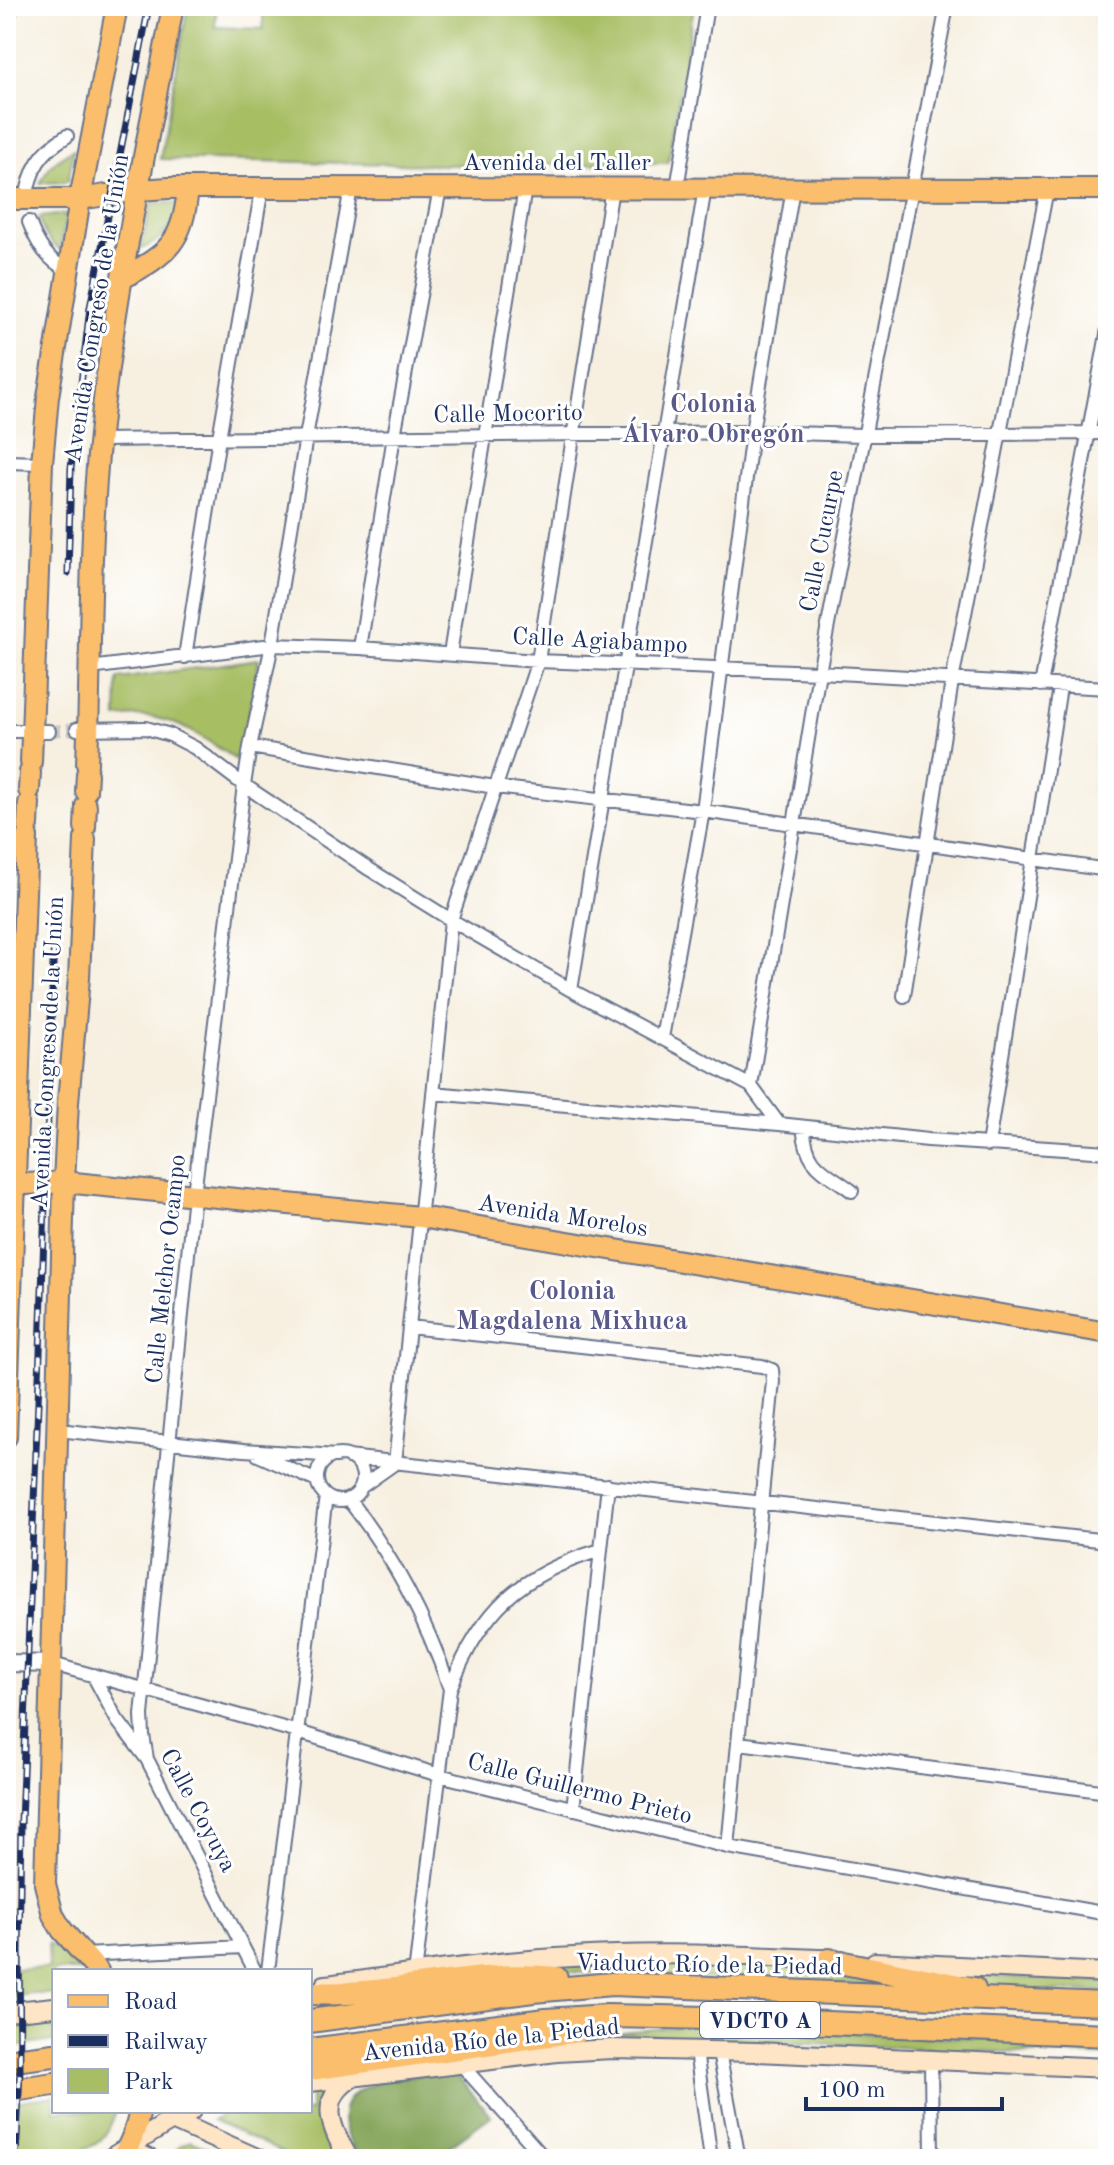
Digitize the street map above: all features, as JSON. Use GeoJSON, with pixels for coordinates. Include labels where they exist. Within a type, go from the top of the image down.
{"type":"FeatureCollection","features":[{"type":"Feature","properties":{"kind":"highway"},"geometry":{"type":"LineString","coordinates":[[829,1960],[951,1983],[1014,2000]]}},
{"type":"Feature","properties":{"kind":"highway"},"geometry":{"type":"LineString","coordinates":[[312,1993],[361,1993],[506,1976],[612,1984]]}},
{"type":"Feature","properties":{"kind":"highway","name":"Viaducto Río de la Piedad"},"geometry":{"type":"LineString","coordinates":[[312,2021],[533,1991],[612,1984],[1104,2003]]}},
{"type":"Feature","properties":{"kind":"highway","name":"VDCTO A"},"geometry":{"type":"LineString","coordinates":[[312,2050],[545,2020],[607,2016],[1108,2035]]}},
{"type":"Feature","properties":{"kind":"highway"},"geometry":{"type":"LineString","coordinates":[[312,2069],[624,2025],[660,2017]]}},
{"type":"Feature","properties":{"kind":"highway"},"geometry":{"type":"LineString","coordinates":[[6,2061],[52,2055]]}},
{"type":"Feature","properties":{"kind":"highway"},"geometry":{"type":"LineString","coordinates":[[6,2091],[52,2084]]}},
{"type":"Feature","properties":{"kind":"main road","name":"Avenida Congreso de la Unión"},"geometry":{"type":"LineString","coordinates":[[6,1437],[14,951],[30,782],[40,732],[42,463],[48,397],[80,199],[117,6]]}},
{"type":"Feature","properties":{"kind":"main road","name":"Avenida Congreso de la Unión"},"geometry":{"type":"LineString","coordinates":[[91,1963],[53,1915],[45,1884],[64,1182],[79,978],[87,784],[83,729],[90,668],[100,440],[123,278],[173,6]]}},
{"type":"Feature","properties":{"kind":"main road","name":"Avenida del Taller"},"geometry":{"type":"LineString","coordinates":[[16,199],[80,199],[139,190],[188,188],[1108,189]]}},
{"type":"Feature","properties":{"kind":"main road"},"geometry":{"type":"LineString","coordinates":[[123,278],[157,258],[178,234],[188,188]]}},
{"type":"Feature","properties":{"kind":"main road","name":"Avenida Morelos"},"geometry":{"type":"LineString","coordinates":[[10,1184],[195,1185],[420,1217],[1108,1333]]}},
{"type":"Feature","properties":{"kind":"main road","name":"Viaducto Río de la Piedad"},"geometry":{"type":"LineString","coordinates":[[312,1986],[559,1958],[623,1954],[1107,1969]]}},
{"type":"Feature","properties":{"kind":"main road"},"geometry":{"type":"LineString","coordinates":[[6,2012],[52,2007]]}},
{"type":"Feature","properties":{"kind":"main road","name":"Avenida Río de la Piedad"},"geometry":{"type":"LineString","coordinates":[[312,2082],[557,2052],[612,2049],[1108,2068]]}},
{"type":"Feature","properties":{"kind":"main road"},"geometry":{"type":"LineString","coordinates":[[349,2159],[332,2129],[330,2112],[335,2094],[356,2076]]}},
{"type":"Feature","properties":{"kind":"main road"},"geometry":{"type":"LineString","coordinates":[[124,2154],[139,2113]]}},
{"type":"Feature","properties":{"kind":"main road"},"geometry":{"type":"LineString","coordinates":[[109,2159],[124,2154],[187,2113]]}},
{"type":"Feature","properties":{"kind":"main road"},"geometry":{"type":"LineString","coordinates":[[172,2120],[259,2159]]}},
{"type":"Feature","properties":{"kind":"main road"},"geometry":{"type":"LineString","coordinates":[[124,2154],[150,2159]]}},
{"type":"Feature","properties":{"kind":"street"},"geometry":{"type":"LineString","coordinates":[[6,32],[11,6]]}},
{"type":"Feature","properties":{"kind":"street"},"geometry":{"type":"LineString","coordinates":[[677,188],[707,6]]}},
{"type":"Feature","properties":{"kind":"street","name":"Calle Cucurpe"},"geometry":{"type":"LineString","coordinates":[[751,1086],[819,672],[947,6]]}},
{"type":"Feature","properties":{"kind":"street"},"geometry":{"type":"LineString","coordinates":[[16,199],[41,156],[67,136]]}},
{"type":"Feature","properties":{"kind":"street"},"geometry":{"type":"LineString","coordinates":[[185,657],[262,188]]}},
{"type":"Feature","properties":{"kind":"street","name":"Calle Melchor Ocampo"},"geometry":{"type":"LineString","coordinates":[[147,1759],[142,1715],[195,1185],[244,785],[272,645],[351,188]]}},
{"type":"Feature","properties":{"kind":"street"},"geometry":{"type":"LineString","coordinates":[[360,648],[394,436],[440,188]]}},
{"type":"Feature","properties":{"kind":"street"},"geometry":{"type":"LineString","coordinates":[[450,654],[525,188]]}},
{"type":"Feature","properties":{"kind":"street"},"geometry":{"type":"LineString","coordinates":[[326,1496],[337,1500],[348,1499],[395,1463],[451,920],[538,661],[612,188]]}},
{"type":"Feature","properties":{"kind":"street"},"geometry":{"type":"LineString","coordinates":[[571,990],[705,188]]}},
{"type":"Feature","properties":{"kind":"street"},"geometry":{"type":"LineString","coordinates":[[662,1038],[703,811],[752,432],[793,188]]}},
{"type":"Feature","properties":{"kind":"street"},"geometry":{"type":"LineString","coordinates":[[904,996],[952,681],[1047,189]]}},
{"type":"Feature","properties":{"kind":"street"},"geometry":{"type":"LineString","coordinates":[[29,222],[42,250],[56,265],[69,271]]}},
{"type":"Feature","properties":{"kind":"street"},"geometry":{"type":"LineString","coordinates":[[1041,685],[1108,329]]}},
{"type":"Feature","properties":{"kind":"street","name":"Calle Mocorito"},"geometry":{"type":"LineString","coordinates":[[100,440],[752,432],[863,435],[1108,433]]}},
{"type":"Feature","properties":{"kind":"street"},"geometry":{"type":"LineString","coordinates":[[6,462],[42,463]]}},
{"type":"Feature","properties":{"kind":"street","name":"Calle Agiabampo"},"geometry":{"type":"LineString","coordinates":[[90,668],[272,645],[1108,688]]}},
{"type":"Feature","properties":{"kind":"street"},"geometry":{"type":"LineString","coordinates":[[988,1145],[1060,687]]}},
{"type":"Feature","properties":{"kind":"street"},"geometry":{"type":"LineString","coordinates":[[83,729],[146,728],[170,735],[195,748],[244,785],[369,869],[451,920],[571,990],[751,1086],[779,1124]]}},
{"type":"Feature","properties":{"kind":"street"},"geometry":{"type":"LineString","coordinates":[[6,731],[40,732]]}},
{"type":"Feature","properties":{"kind":"street"},"geometry":{"type":"LineString","coordinates":[[250,747],[495,787],[703,811],[1108,870]]}},
{"type":"Feature","properties":{"kind":"street"},"geometry":{"type":"LineString","coordinates":[[433,1093],[988,1145],[1108,1152],[1108,1146]]}},
{"type":"Feature","properties":{"kind":"street"},"geometry":{"type":"LineString","coordinates":[[803,1127],[811,1161],[852,1191]]}},
{"type":"Feature","properties":{"kind":"street"},"geometry":{"type":"LineString","coordinates":[[409,1327],[762,1366],[772,1370],[728,1847]]}},
{"type":"Feature","properties":{"kind":"street"},"geometry":{"type":"LineString","coordinates":[[58,1430],[244,1450],[343,1456],[1108,1541]]}},
{"type":"Feature","properties":{"kind":"street"},"geometry":{"type":"LineString","coordinates":[[244,1450],[317,1481],[326,1496],[268,1969]]}},
{"type":"Feature","properties":{"kind":"street"},"geometry":{"type":"LineString","coordinates":[[317,1481],[322,1464],[331,1457],[343,1456],[361,1469],[361,1487]]}},
{"type":"Feature","properties":{"kind":"street"},"geometry":{"type":"LineString","coordinates":[[573,1809],[608,1485]]}},
{"type":"Feature","properties":{"kind":"street"},"geometry":{"type":"LineString","coordinates":[[348,1499],[368,1523],[401,1575],[429,1631],[450,1689]]}},
{"type":"Feature","properties":{"kind":"street"},"geometry":{"type":"LineString","coordinates":[[415,1974],[450,1689],[463,1656],[506,1599],[535,1577],[566,1560],[601,1550]]}},
{"type":"Feature","properties":{"kind":"street"},"geometry":{"type":"LineString","coordinates":[[6,1663],[52,1664]]}},
{"type":"Feature","properties":{"kind":"street","name":"Calle Guillermo Prieto"},"geometry":{"type":"LineString","coordinates":[[52,1664],[298,1732],[439,1775],[728,1847],[1108,1914]]}},
{"type":"Feature","properties":{"kind":"street","name":"Calle Coyuya"},"geometry":{"type":"LineString","coordinates":[[93,1675],[117,1720],[147,1759],[254,1969]]}},
{"type":"Feature","properties":{"kind":"street"},"geometry":{"type":"LineString","coordinates":[[739,1743],[1108,1792]]}},
{"type":"Feature","properties":{"kind":"street"},"geometry":{"type":"LineString","coordinates":[[91,1963],[243,1947]]}},
{"type":"Feature","properties":{"kind":"street"},"geometry":{"type":"LineString","coordinates":[[696,2051],[711,2159]]}},
{"type":"Feature","properties":{"kind":"street"},"geometry":{"type":"LineString","coordinates":[[719,2052],[739,2159]]}},
{"type":"Feature","properties":{"kind":"street"},"geometry":{"type":"LineString","coordinates":[[931,2060],[932,2159]]}},
{"type":"Feature","properties":{"kind":"street"},"geometry":{"type":"LineString","coordinates":[[460,2063],[545,2159]]}},
{"type":"Feature","properties":{"kind":"green space"},"geometry":{"type":"Polygon","coordinates":[[[188,6],[217,6],[215,27],[263,29],[263,6],[694,6],[668,163],[442,165],[160,159],[188,6]]]}},
{"type":"Feature","properties":{"kind":"green space"},"geometry":{"type":"Polygon","coordinates":[[[74,149],[68,182],[40,183],[54,163],[74,149]]]}},
{"type":"Feature","properties":{"kind":"green space"},"geometry":{"type":"Polygon","coordinates":[[[151,203],[181,203],[166,231],[155,242],[141,249],[151,203]]]}},
{"type":"Feature","properties":{"kind":"green space"},"geometry":{"type":"Polygon","coordinates":[[[66,214],[60,250],[46,236],[39,217],[66,214]]]}},
{"type":"Feature","properties":{"kind":"green space"},"geometry":{"type":"Polygon","coordinates":[[[259,659],[240,763],[194,733],[169,721],[142,716],[117,718],[118,679],[259,659]]]}},
{"type":"Feature","properties":{"kind":"green space"},"geometry":{"type":"Polygon","coordinates":[[[48,1944],[66,1953],[82,1969],[52,1969],[52,1994],[6,1997],[6,1969],[49,1968],[48,1944]]]}},
{"type":"Feature","properties":{"kind":"green space"},"geometry":{"type":"Polygon","coordinates":[[[550,1962],[798,1966],[907,1987],[525,1970],[550,1962]]]}},
{"type":"Feature","properties":{"kind":"green space"},"geometry":{"type":"Polygon","coordinates":[[[917,1972],[1108,1982],[1108,1991],[1004,1992],[917,1972]]]}},
{"type":"Feature","properties":{"kind":"green space"},"geometry":{"type":"Polygon","coordinates":[[[52,2016],[52,2041],[6,2048],[6,2020],[52,2016]]]}},
{"type":"Feature","properties":{"kind":"green space"},"geometry":{"type":"Polygon","coordinates":[[[705,2026],[1058,2042],[1108,2046],[1108,2057],[614,2034],[705,2026]]]}},
{"type":"Feature","properties":{"kind":"green space"},"geometry":{"type":"Polygon","coordinates":[[[453,2071],[491,2116],[432,2159],[360,2159],[346,2132],[343,2112],[351,2097],[365,2087],[385,2081],[453,2071]]]}},
{"type":"Feature","properties":{"kind":"green space"},"geometry":{"type":"Polygon","coordinates":[[[312,2094],[324,2096],[321,2113],[323,2129],[337,2159],[296,2159],[213,2120],[227,2113],[312,2113],[312,2094]]]}},
{"type":"Feature","properties":{"kind":"green space"},"geometry":{"type":"Polygon","coordinates":[[[52,2096],[52,2113],[115,2113],[105,2135],[96,2144],[84,2148],[83,2158],[22,2159],[6,2155],[6,2103],[52,2096]]]}},
{"type":"Feature","properties":{"kind":"green space"},"geometry":{"type":"Polygon","coordinates":[[[190,2141],[231,2159],[180,2159],[173,2156],[179,2146],[190,2141]]]}},
{"type":"Feature","properties":{"kind":"tunnel"},"geometry":{"type":"LineString","coordinates":[[49,731],[77,729]]}},
{"type":"Feature","properties":{"kind":"railway"},"geometry":{"type":"LineString","coordinates":[[68,573],[71,468],[90,308],[149,6]]}},
{"type":"Feature","properties":{"kind":"railway"},"geometry":{"type":"LineString","coordinates":[[16,2159],[20,2069],[21,1822],[54,934]]}},
{"type":"Feature","properties":{"kind":"district","name":"Colonia Álvaro Obregón"},"geometry":{"type":"Point","coordinates":[713,418]}},
{"type":"Feature","properties":{"kind":"district","name":"Colonia Magdalena Mixhuca"},"geometry":{"type":"Point","coordinates":[572,1305]}}]}
